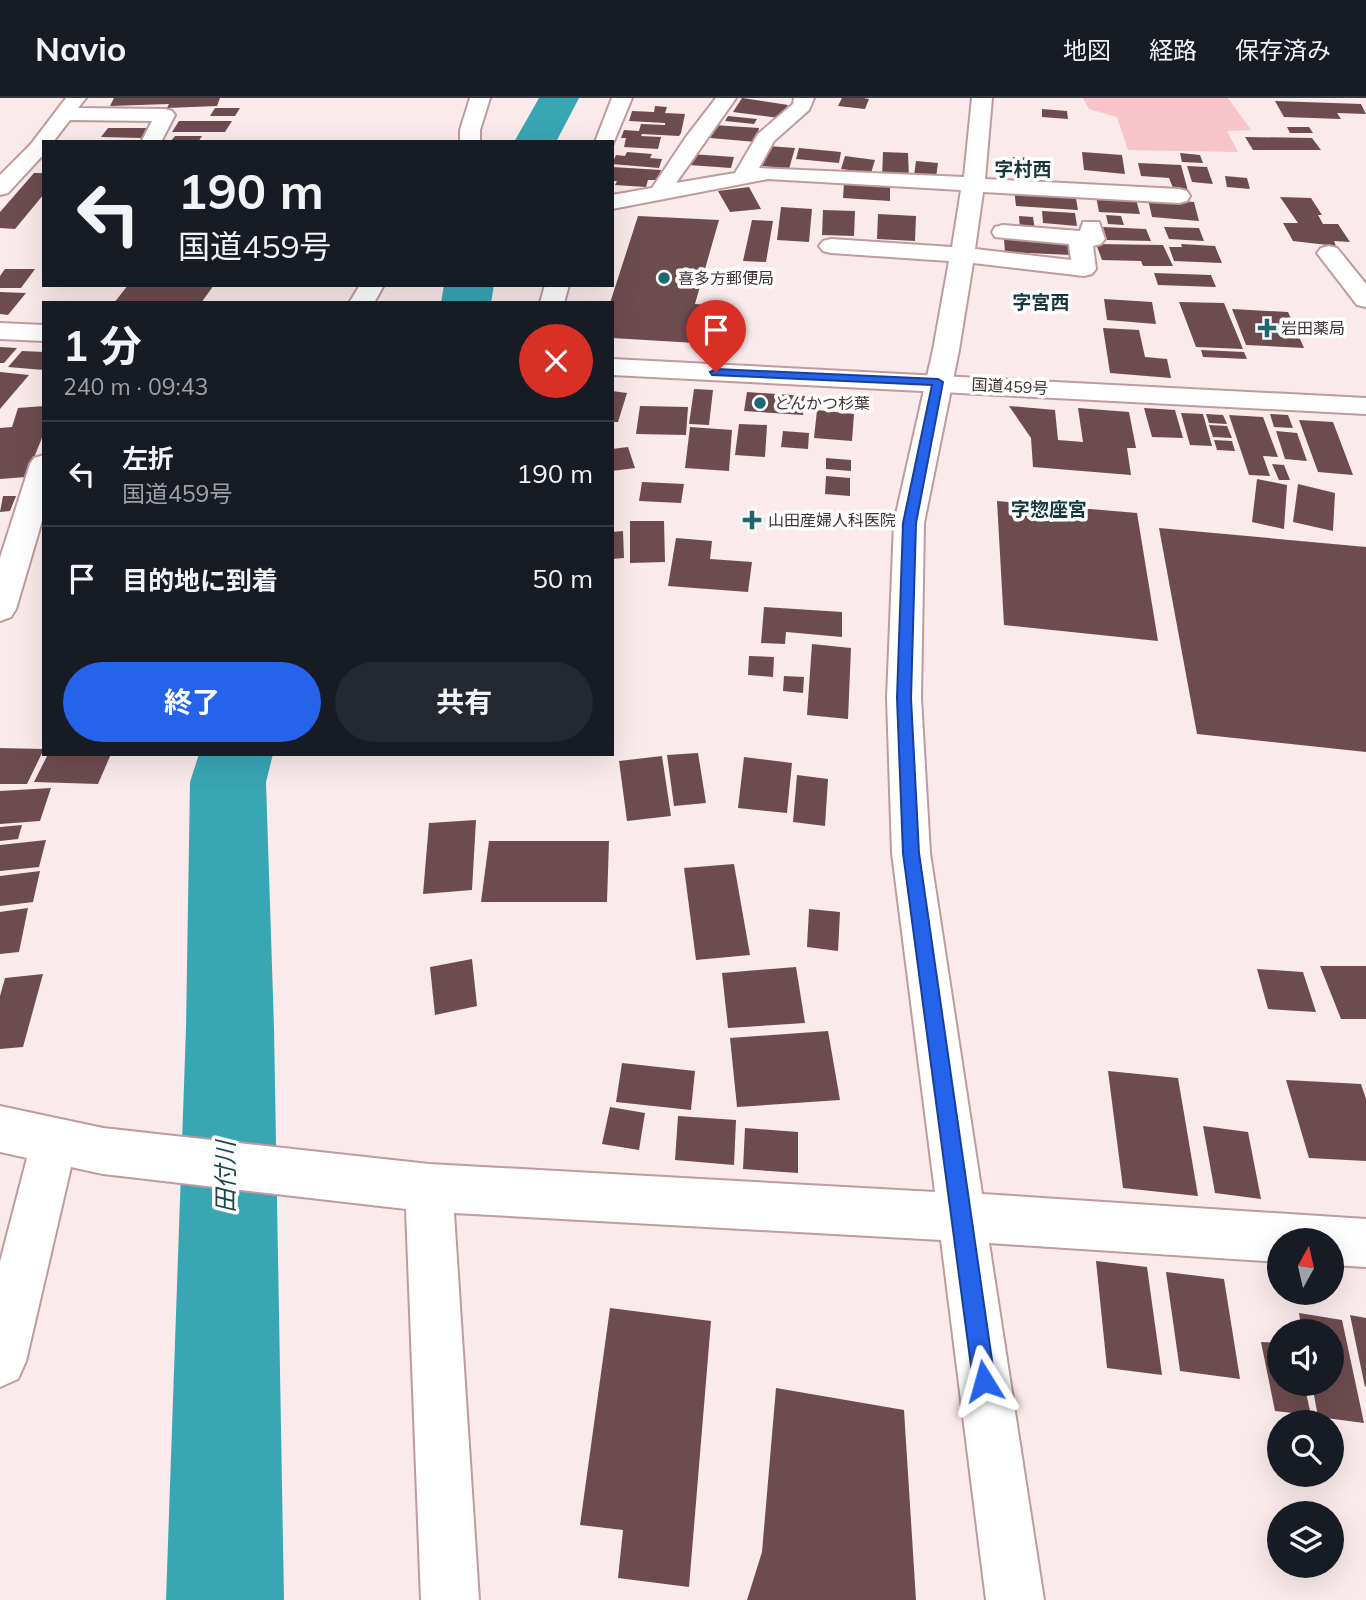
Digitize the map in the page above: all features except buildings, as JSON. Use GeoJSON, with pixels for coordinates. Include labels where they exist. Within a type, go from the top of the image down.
{"type":"FeatureCollection","features":[{"type":"Feature","properties":{"kind":"main road"},"geometry":{"type":"LineString","coordinates":[[470,140],[470,130],[480,98]]}},
{"type":"Feature","properties":{"kind":"main road"},"geometry":{"type":"LineString","coordinates":[[606,140],[622,98]]}},
{"type":"Feature","properties":{"kind":"main road"},"geometry":{"type":"LineString","coordinates":[[660,192],[693,141],[726,98]]}},
{"type":"Feature","properties":{"kind":"main road"},"geometry":{"type":"LineString","coordinates":[[744,176],[765,138],[802,106],[804,98]]}},
{"type":"Feature","properties":{"kind":"main road"},"geometry":{"type":"LineString","coordinates":[[982,98],[974,183],[962,255],[909,523],[904,698],[911,853],[1015,1600]]}},
{"type":"Feature","properties":{"kind":"main road"},"geometry":{"type":"LineString","coordinates":[[44,140],[70,106],[165,115],[152,140]]}},
{"type":"Feature","properties":{"kind":"main road"},"geometry":{"type":"LineString","coordinates":[[0,188],[42,143]]}},
{"type":"Feature","properties":{"kind":"main road"},"geometry":{"type":"LineString","coordinates":[[13,149],[38,148]]}},
{"type":"Feature","properties":{"kind":"main road"},"geometry":{"type":"LineString","coordinates":[[614,202],[768,173],[1179,196]]}},
{"type":"Feature","properties":{"kind":"main road"},"geometry":{"type":"LineString","coordinates":[[1003,232],[1093,239],[1085,190]]}},
{"type":"Feature","properties":{"kind":"main road"},"geometry":{"type":"LineString","coordinates":[[831,246],[962,255],[1084,269],[1080,238]]}},
{"type":"Feature","properties":{"kind":"main road"},"geometry":{"type":"LineString","coordinates":[[1329,253],[1366,300]]}},
{"type":"Feature","properties":{"kind":"main road"},"geometry":{"type":"LineString","coordinates":[[0,331],[42,333]]}},
{"type":"Feature","properties":{"kind":"main road","name":"国道459号"},"geometry":{"type":"LineString","coordinates":[[614,367],[1366,405]]}},
{"type":"Feature","properties":{"kind":"main road"},"geometry":{"type":"LineString","coordinates":[[0,609],[42,471]]}},
{"type":"Feature","properties":{"kind":"main road"},"geometry":{"type":"LineString","coordinates":[[0,1129],[103,1151],[429,1188],[1267,1237]]}},
{"type":"Feature","properties":{"kind":"main road"},"geometry":{"type":"LineString","coordinates":[[0,1361],[54,1142]]}},
{"type":"Feature","properties":{"kind":"main road"},"geometry":{"type":"LineString","coordinates":[[429,1188],[450,1600]]}},
{"type":"Feature","properties":{"kind":"main road"},"geometry":{"type":"LineString","coordinates":[[1344,1242],[1366,1243]]}},
{"type":"Feature","properties":{"kind":"shaded area"},"geometry":{"type":"Polygon","coordinates":[[[1083,98],[1228,98],[1251,130],[1227,131],[1238,152],[1128,150],[1117,117],[1089,109],[1083,98]]]}},
{"type":"Feature","properties":{"kind":"waterway","name":"田付川"},"geometry":{"type":"LineString","coordinates":[[536,140],[559,98]]}},
{"type":"Feature","properties":{"kind":"waterway","name":"田付川"},"geometry":{"type":"LineString","coordinates":[[466,301],[469,287]]}},
{"type":"Feature","properties":{"kind":"waterway","name":"田付川"},"geometry":{"type":"LineString","coordinates":[[225,1600],[230,1028],[228,782],[235,756]]}},
{"type":"Feature","properties":{"kind":"place","name":"喜多方郵便局"},"geometry":{"type":"Point","coordinates":[664,278]}},
{"type":"Feature","properties":{"kind":"place","name":"岩田薬局"},"geometry":{"type":"Point","coordinates":[1267,328]}},
{"type":"Feature","properties":{"kind":"place","name":"とんかつ杉葉"},"geometry":{"type":"Point","coordinates":[760,403]}},
{"type":"Feature","properties":{"kind":"place","name":"山田産婦人科医院"},"geometry":{"type":"Point","coordinates":[752,520]}},
{"type":"Feature","properties":{"kind":"district","name":"字村西"},"geometry":{"type":"Point","coordinates":[1023,169]}},
{"type":"Feature","properties":{"kind":"district","name":"字宮西"},"geometry":{"type":"Point","coordinates":[1041,302]}},
{"type":"Feature","properties":{"kind":"district","name":"字惣座宮"},"geometry":{"type":"Point","coordinates":[1049,509]}},
{"type":"Feature","properties":{"kind":"route"},"geometry":{"type":"LineString","coordinates":[[716,372],[938,382],[909,523],[904,698],[911,853],[984,1381]]}}]}
